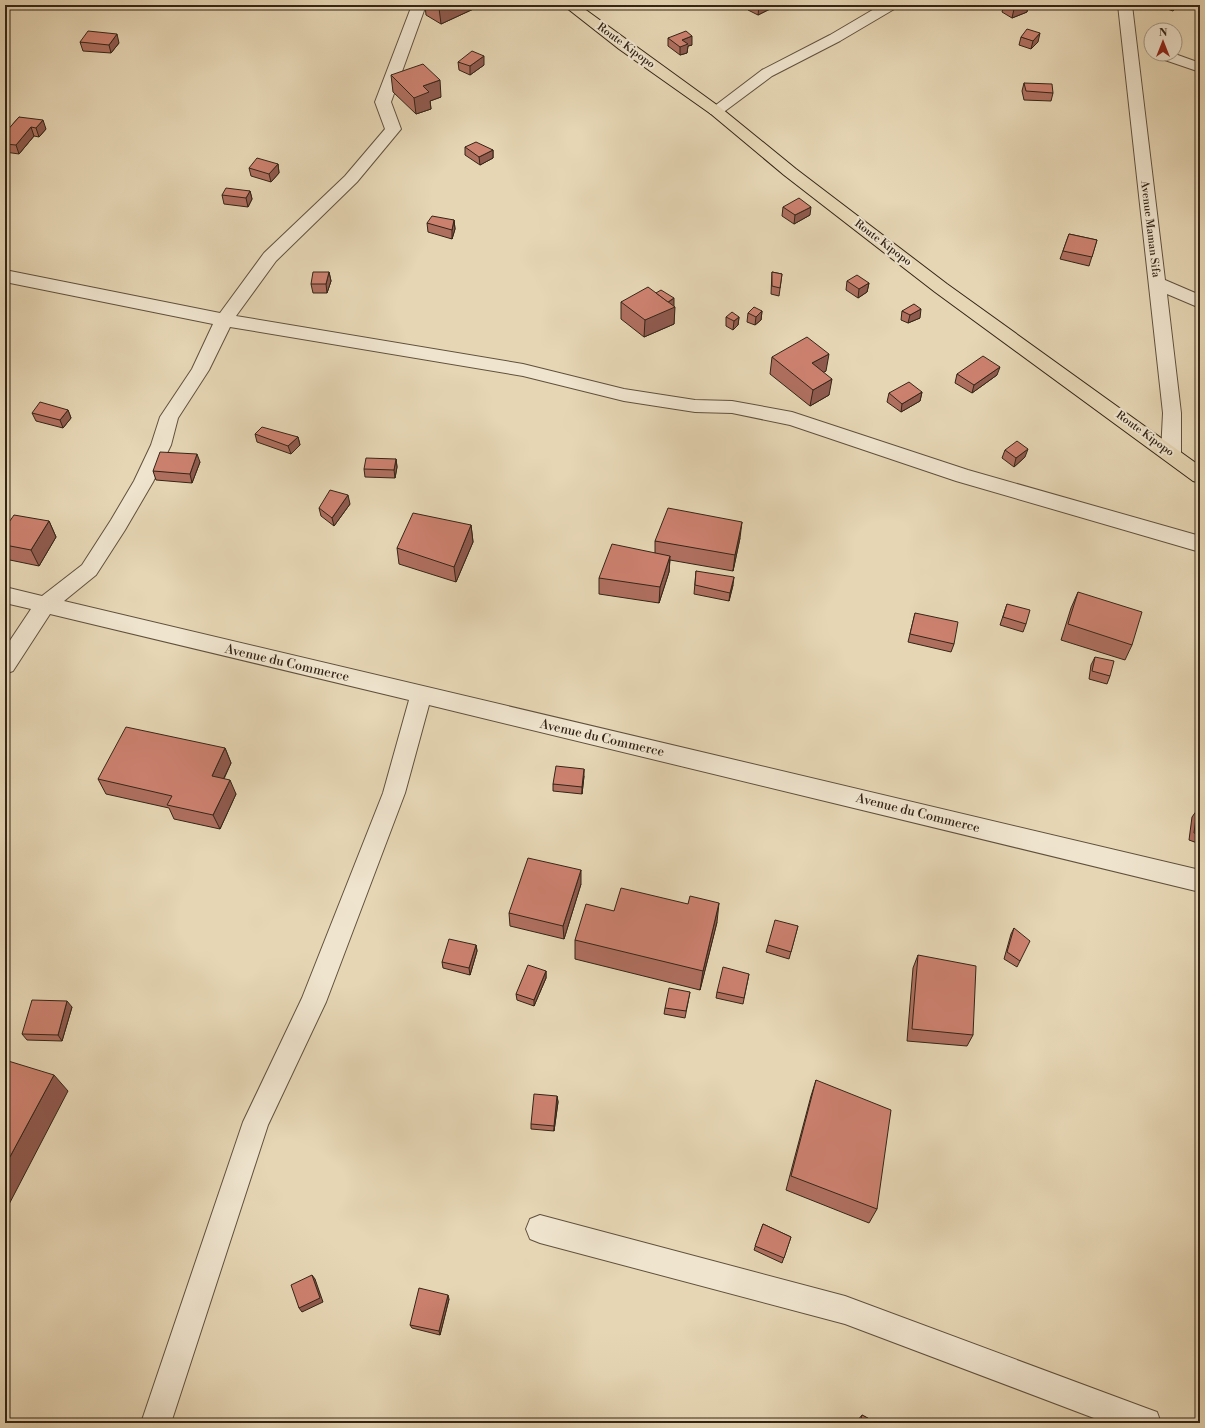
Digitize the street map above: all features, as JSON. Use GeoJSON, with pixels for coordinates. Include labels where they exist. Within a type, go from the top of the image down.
{"type":"FeatureCollection","features":[{"type":"Feature","properties":{"kind":"main road","name":"Route Kipopo"},"geometry":{"type":"LineString","coordinates":[[570,5],[624,46],[716,111],[790,172],[941,288],[1171,453],[1200,476]]}},
{"type":"Feature","properties":{"kind":"street"},"geometry":{"type":"LineString","coordinates":[[5,665],[45,605],[89,570],[118,525],[143,482],[161,446],[169,417],[200,370],[224,320],[270,257],[351,179],[393,129],[383,102],[419,5]]}},
{"type":"Feature","properties":{"kind":"street"},"geometry":{"type":"LineString","coordinates":[[716,111],[767,73],[835,38],[891,5]]}},
{"type":"Feature","properties":{"kind":"street","name":"Avenue Maman Sifa"},"geometry":{"type":"LineString","coordinates":[[1125,5],[1128,42],[1172,413],[1171,453]]}},
{"type":"Feature","properties":{"kind":"street"},"geometry":{"type":"LineString","coordinates":[[1128,42],[1143,47]]}},
{"type":"Feature","properties":{"kind":"street"},"geometry":{"type":"LineString","coordinates":[[1183,62],[1200,68]]}},
{"type":"Feature","properties":{"kind":"street"},"geometry":{"type":"LineString","coordinates":[[5,276],[224,320],[523,370],[624,395],[695,406],[732,407],[792,419],[963,476],[1200,544]]}},
{"type":"Feature","properties":{"kind":"street"},"geometry":{"type":"LineString","coordinates":[[1157,283],[1200,302]]}},
{"type":"Feature","properties":{"kind":"street","name":"Avenue du Commerce"},"geometry":{"type":"LineString","coordinates":[[5,594],[45,605],[1200,881]]}},
{"type":"Feature","properties":{"kind":"street"},"geometry":{"type":"LineString","coordinates":[[156,1423],[256,1122],[313,1002],[394,793],[421,695]]}},
{"type":"Feature","properties":{"kind":"street"},"geometry":{"type":"LineString","coordinates":[[540,1229],[845,1310],[1146,1423]]}},
{"type":"Feature","properties":{"kind":"building"},"geometry":{"type":"Polygon","coordinates":[[[435,5],[445,5],[439,8],[435,5]]]}},
{"type":"Feature","properties":{"kind":"building"},"geometry":{"type":"Polygon","coordinates":[[[1007,5],[1025,5],[1014,9],[1007,5]]]}},
{"type":"Feature","properties":{"kind":"building"},"geometry":{"type":"Polygon","coordinates":[[[1027,29],[1040,33],[1033,41],[1021,37],[1027,29]]]}},
{"type":"Feature","properties":{"kind":"building"},"geometry":{"type":"Polygon","coordinates":[[[88,31],[117,34],[109,45],[80,42],[88,31]]]}},
{"type":"Feature","properties":{"kind":"building"},"geometry":{"type":"Polygon","coordinates":[[[686,31],[692,36],[682,40],[688,44],[680,47],[668,38],[686,31]]]}},
{"type":"Feature","properties":{"kind":"building"},"geometry":{"type":"Polygon","coordinates":[[[472,51],[484,56],[470,66],[458,62],[472,51]]]}},
{"type":"Feature","properties":{"kind":"building"},"geometry":{"type":"Polygon","coordinates":[[[423,64],[440,80],[423,86],[429,92],[414,98],[391,75],[423,64]]]}},
{"type":"Feature","properties":{"kind":"building"},"geometry":{"type":"Polygon","coordinates":[[[1024,83],[1052,84],[1053,93],[1026,91],[1024,83]]]}},
{"type":"Feature","properties":{"kind":"building"},"geometry":{"type":"Polygon","coordinates":[[[19,117],[43,120],[36,128],[31,127],[16,145],[5,144],[5,133],[19,117]]]}},
{"type":"Feature","properties":{"kind":"building"},"geometry":{"type":"Polygon","coordinates":[[[476,142],[493,150],[479,157],[465,147],[476,142]]]}},
{"type":"Feature","properties":{"kind":"building"},"geometry":{"type":"Polygon","coordinates":[[[257,158],[278,164],[269,174],[249,168],[257,158]]]}},
{"type":"Feature","properties":{"kind":"building"},"geometry":{"type":"Polygon","coordinates":[[[226,188],[250,191],[246,198],[222,195],[226,188]]]}},
{"type":"Feature","properties":{"kind":"building"},"geometry":{"type":"Polygon","coordinates":[[[799,198],[811,207],[795,215],[783,207],[799,198]]]}},
{"type":"Feature","properties":{"kind":"building"},"geometry":{"type":"Polygon","coordinates":[[[432,216],[454,220],[452,230],[427,223],[432,216]]]}},
{"type":"Feature","properties":{"kind":"building"},"geometry":{"type":"Polygon","coordinates":[[[1069,234],[1097,240],[1092,257],[1063,251],[1069,234]]]}},
{"type":"Feature","properties":{"kind":"building"},"geometry":{"type":"Polygon","coordinates":[[[313,272],[329,272],[326,284],[311,284],[313,272]]]}},
{"type":"Feature","properties":{"kind":"building"},"geometry":{"type":"Polygon","coordinates":[[[772,272],[782,274],[780,288],[772,286],[772,272]]]}},
{"type":"Feature","properties":{"kind":"building"},"geometry":{"type":"Polygon","coordinates":[[[857,275],[869,283],[859,289],[847,281],[857,275]]]}},
{"type":"Feature","properties":{"kind":"building"},"geometry":{"type":"Polygon","coordinates":[[[648,287],[675,307],[645,320],[621,302],[648,287]]]}},
{"type":"Feature","properties":{"kind":"building"},"geometry":{"type":"Polygon","coordinates":[[[661,290],[674,298],[668,302],[656,293],[661,290]]]}},
{"type":"Feature","properties":{"kind":"building"},"geometry":{"type":"Polygon","coordinates":[[[914,304],[921,309],[910,315],[902,311],[914,304]]]}},
{"type":"Feature","properties":{"kind":"building"},"geometry":{"type":"Polygon","coordinates":[[[754,307],[762,311],[756,317],[748,313],[754,307]]]}},
{"type":"Feature","properties":{"kind":"building"},"geometry":{"type":"Polygon","coordinates":[[[732,312],[739,317],[734,321],[726,317],[732,312]]]}},
{"type":"Feature","properties":{"kind":"building"},"geometry":{"type":"Polygon","coordinates":[[[807,337],[829,354],[812,363],[832,379],[813,390],[772,357],[807,337]]]}},
{"type":"Feature","properties":{"kind":"building"},"geometry":{"type":"Polygon","coordinates":[[[983,356],[1000,367],[974,385],[957,374],[983,356]]]}},
{"type":"Feature","properties":{"kind":"building"},"geometry":{"type":"Polygon","coordinates":[[[909,382],[922,392],[902,404],[889,393],[909,382]]]}},
{"type":"Feature","properties":{"kind":"building"},"geometry":{"type":"Polygon","coordinates":[[[40,402],[68,410],[60,420],[32,413],[40,402]]]}},
{"type":"Feature","properties":{"kind":"building"},"geometry":{"type":"Polygon","coordinates":[[[262,427],[298,437],[288,446],[255,434],[262,427]]]}},
{"type":"Feature","properties":{"kind":"building"},"geometry":{"type":"Polygon","coordinates":[[[1017,441],[1028,449],[1016,458],[1005,450],[1017,441]]]}},
{"type":"Feature","properties":{"kind":"building"},"geometry":{"type":"Polygon","coordinates":[[[160,452],[197,454],[190,474],[153,471],[160,452]]]}},
{"type":"Feature","properties":{"kind":"building"},"geometry":{"type":"Polygon","coordinates":[[[366,458],[396,459],[394,470],[364,469],[366,458]]]}},
{"type":"Feature","properties":{"kind":"building"},"geometry":{"type":"Polygon","coordinates":[[[330,490],[348,495],[332,518],[319,508],[330,490]]]}},
{"type":"Feature","properties":{"kind":"building"},"geometry":{"type":"Polygon","coordinates":[[[668,508],[742,522],[735,555],[655,541],[668,508]]]}},
{"type":"Feature","properties":{"kind":"building"},"geometry":{"type":"Polygon","coordinates":[[[413,513],[471,525],[454,567],[397,548],[413,513]]]}},
{"type":"Feature","properties":{"kind":"building"},"geometry":{"type":"Polygon","coordinates":[[[14,515],[49,521],[31,550],[5,545],[5,528],[14,515]]]}},
{"type":"Feature","properties":{"kind":"building"},"geometry":{"type":"Polygon","coordinates":[[[612,544],[670,556],[660,587],[599,578],[612,544]]]}},
{"type":"Feature","properties":{"kind":"building"},"geometry":{"type":"Polygon","coordinates":[[[696,571],[734,577],[730,593],[695,585],[696,571]]]}},
{"type":"Feature","properties":{"kind":"building"},"geometry":{"type":"Polygon","coordinates":[[[1078,592],[1142,612],[1132,645],[1068,624],[1078,592]]]}},
{"type":"Feature","properties":{"kind":"building"},"geometry":{"type":"Polygon","coordinates":[[[1007,604],[1030,610],[1026,624],[1003,617],[1007,604]]]}},
{"type":"Feature","properties":{"kind":"building"},"geometry":{"type":"Polygon","coordinates":[[[915,613],[958,622],[954,644],[910,634],[915,613]]]}},
{"type":"Feature","properties":{"kind":"building"},"geometry":{"type":"Polygon","coordinates":[[[1095,657],[1114,661],[1110,676],[1092,671],[1095,657]]]}},
{"type":"Feature","properties":{"kind":"building"},"geometry":{"type":"Polygon","coordinates":[[[126,727],[225,748],[212,776],[230,780],[213,815],[167,805],[172,796],[98,779],[126,727]]]}},
{"type":"Feature","properties":{"kind":"building"},"geometry":{"type":"Polygon","coordinates":[[[556,766],[584,769],[582,787],[553,784],[556,766]]]}},
{"type":"Feature","properties":{"kind":"building"},"geometry":{"type":"Polygon","coordinates":[[[1197,810],[1200,811],[1200,835],[1194,833],[1197,810]]]}},
{"type":"Feature","properties":{"kind":"building"},"geometry":{"type":"Polygon","coordinates":[[[528,858],[581,870],[563,926],[509,913],[528,858]]]}},
{"type":"Feature","properties":{"kind":"building"},"geometry":{"type":"Polygon","coordinates":[[[621,888],[688,904],[690,896],[719,903],[703,971],[575,940],[586,904],[614,911],[621,888]]]}},
{"type":"Feature","properties":{"kind":"building"},"geometry":{"type":"Polygon","coordinates":[[[775,920],[798,926],[791,952],[768,945],[775,920]]]}},
{"type":"Feature","properties":{"kind":"building"},"geometry":{"type":"Polygon","coordinates":[[[1014,928],[1030,941],[1020,961],[1007,952],[1014,928]]]}},
{"type":"Feature","properties":{"kind":"building"},"geometry":{"type":"Polygon","coordinates":[[[449,939],[476,945],[469,968],[442,962],[449,939]]]}},
{"type":"Feature","properties":{"kind":"building"},"geometry":{"type":"Polygon","coordinates":[[[918,955],[976,966],[973,1035],[912,1029],[918,955]]]}},
{"type":"Feature","properties":{"kind":"building"},"geometry":{"type":"Polygon","coordinates":[[[528,965],[546,971],[534,1000],[516,994],[528,965]]]}},
{"type":"Feature","properties":{"kind":"building"},"geometry":{"type":"Polygon","coordinates":[[[723,967],[749,974],[744,998],[717,992],[723,967]]]}},
{"type":"Feature","properties":{"kind":"building"},"geometry":{"type":"Polygon","coordinates":[[[669,988],[690,992],[686,1011],[665,1008],[669,988]]]}},
{"type":"Feature","properties":{"kind":"building"},"geometry":{"type":"Polygon","coordinates":[[[32,1000],[67,1001],[58,1035],[22,1034],[32,1000]]]}},
{"type":"Feature","properties":{"kind":"building"},"geometry":{"type":"Polygon","coordinates":[[[5,1060],[54,1075],[5,1166],[5,1060]]]}},
{"type":"Feature","properties":{"kind":"building"},"geometry":{"type":"Polygon","coordinates":[[[816,1080],[891,1110],[877,1209],[791,1176],[816,1080]]]}},
{"type":"Feature","properties":{"kind":"building"},"geometry":{"type":"Polygon","coordinates":[[[534,1094],[557,1096],[554,1126],[531,1124],[534,1094]]]}},
{"type":"Feature","properties":{"kind":"building"},"geometry":{"type":"Polygon","coordinates":[[[763,1224],[791,1237],[784,1258],[755,1246],[763,1224]]]}},
{"type":"Feature","properties":{"kind":"building"},"geometry":{"type":"Polygon","coordinates":[[[312,1275],[320,1298],[299,1308],[291,1285],[312,1275]]]}},
{"type":"Feature","properties":{"kind":"building"},"geometry":{"type":"Polygon","coordinates":[[[419,1288],[448,1295],[439,1331],[410,1325],[419,1288]]]}},
{"type":"Feature","properties":{"kind":"building"},"geometry":{"type":"Polygon","coordinates":[[[862,1415],[877,1423],[860,1423],[862,1415]]]}}]}
